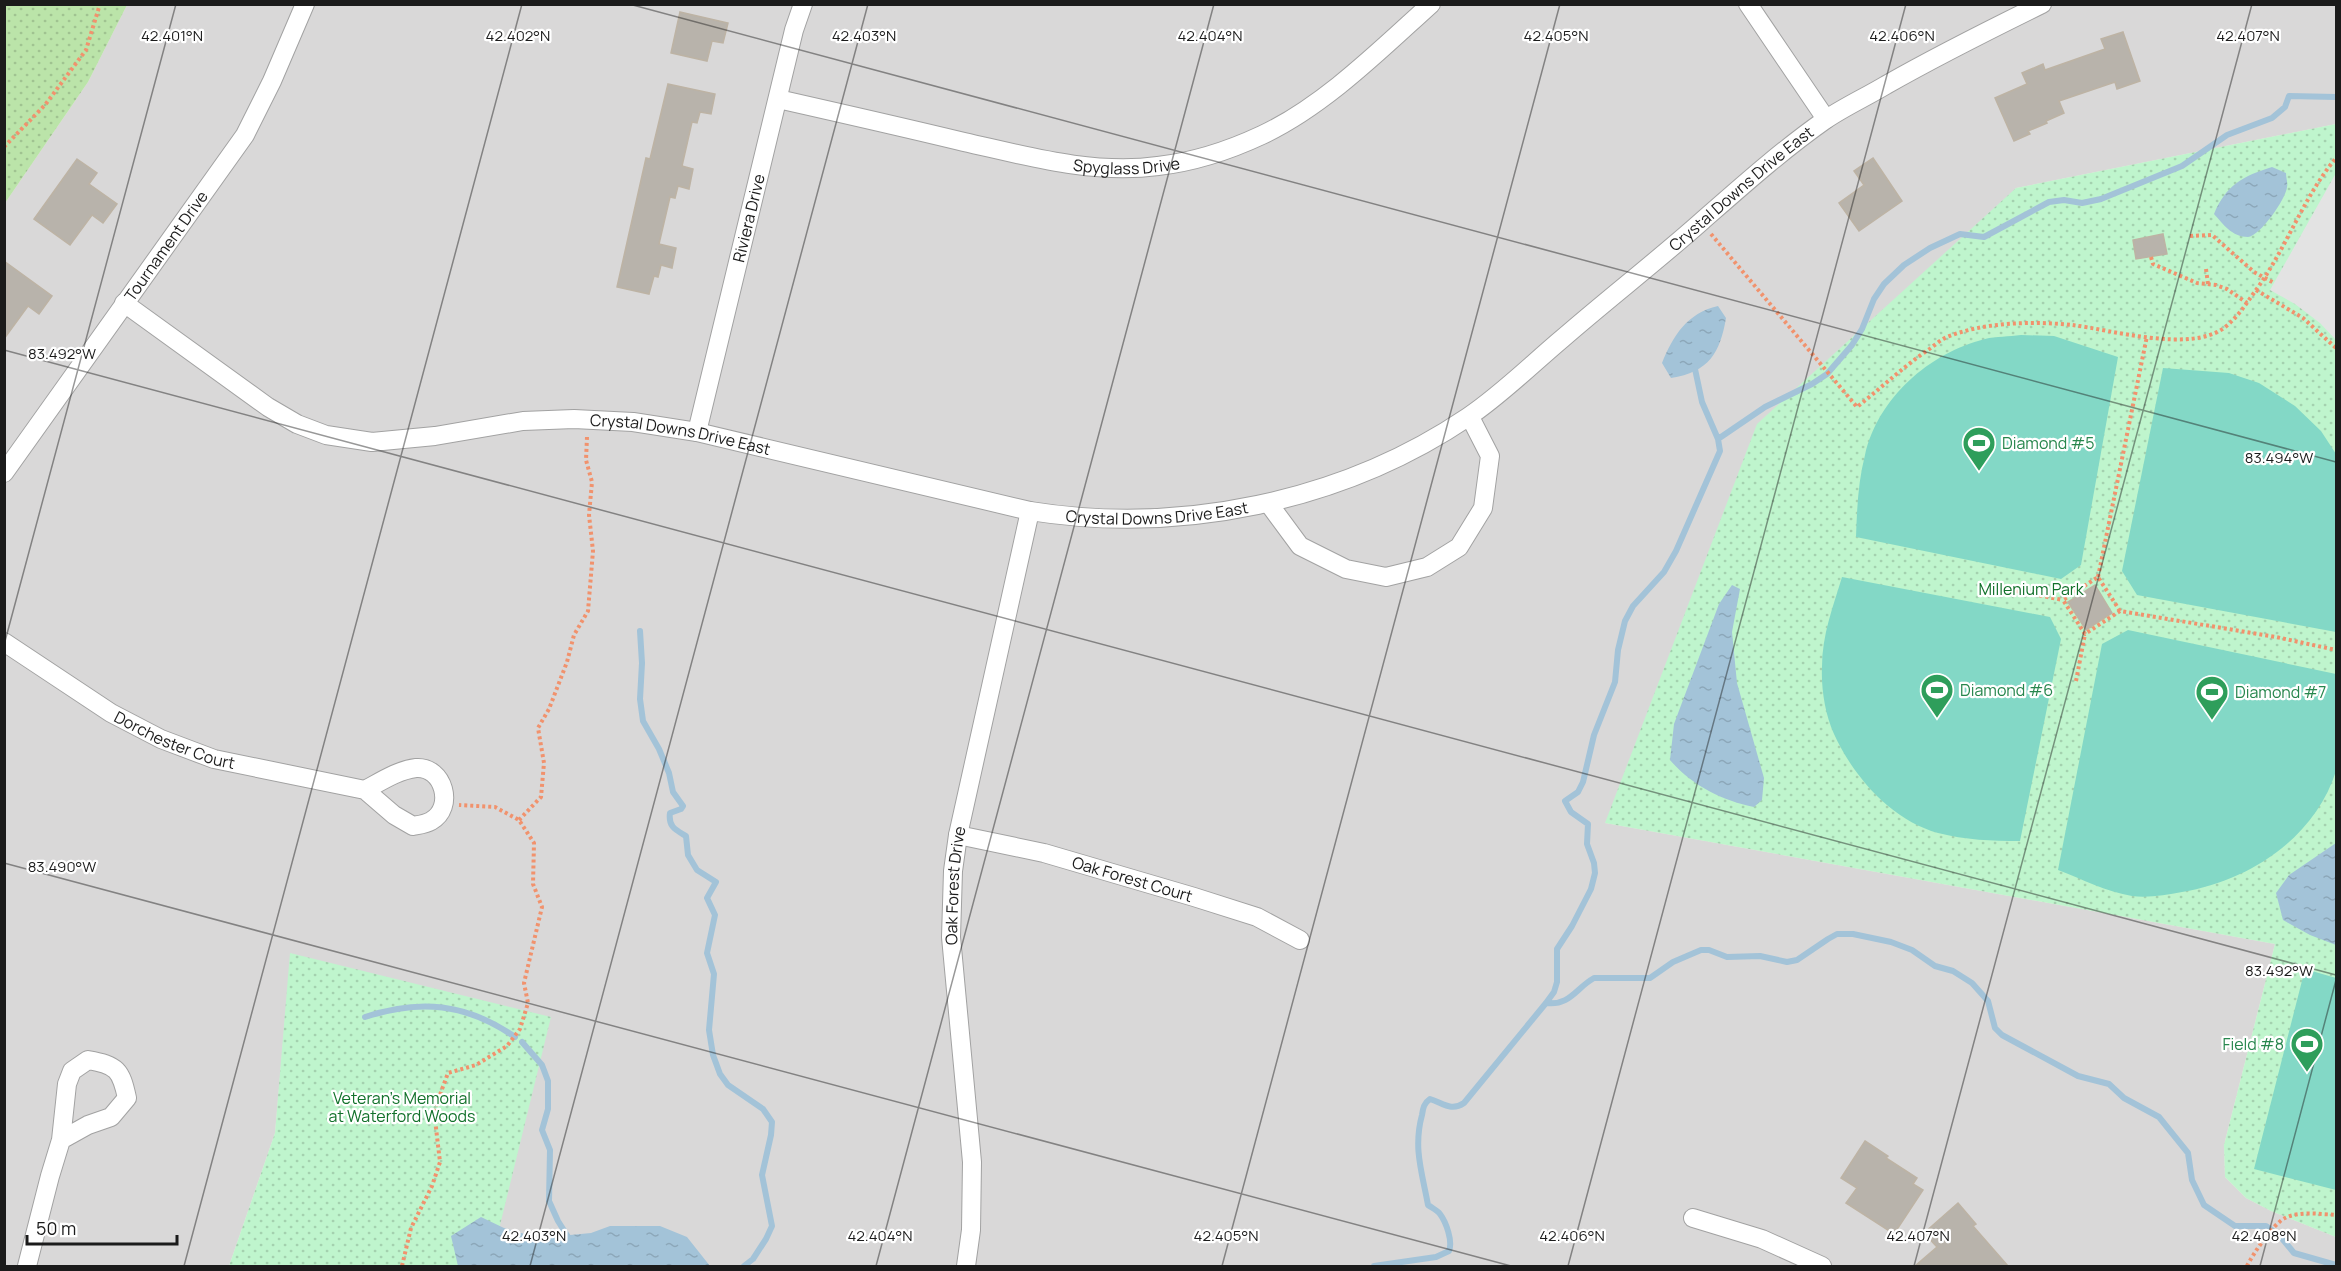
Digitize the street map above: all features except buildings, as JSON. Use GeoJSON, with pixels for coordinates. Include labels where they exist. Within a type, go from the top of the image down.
{"type":"FeatureCollection","features":[{"type":"Feature","properties":{"kind":"street","name":"Tournament Drive"},"geometry":{"type":"LineString","coordinates":[[4,473],[124,303],[201,200],[245,135],[285,52],[305,4]]}},
{"type":"Feature","properties":{"kind":"street","name":"Riviera Drive"},"geometry":{"type":"LineString","coordinates":[[697,432],[794,30],[803,4]]}},
{"type":"Feature","properties":{"kind":"street","name":"Spyglass Drive"},"geometry":{"type":"LineString","coordinates":[[778,99],[1032,157],[1096,167],[1157,166],[1215,153],[1263,135],[1311,106],[1370,59],[1431,4]]}},
{"type":"Feature","properties":{"kind":"street"},"geometry":{"type":"LineString","coordinates":[[1748,4],[1826,119]]}},
{"type":"Feature","properties":{"kind":"street","name":"Crystal Downs Drive East"},"geometry":{"type":"LineString","coordinates":[[124,303],[268,407],[297,424],[326,435],[372,442],[435,436],[523,422],[587,420],[633,422],[697,432],[1053,515],[1127,519],[1198,515],[1269,504],[1325,487],[1376,466],[1423,444],[1470,417],[1701,222],[1748,179],[1826,119],[1957,45],[2042,4]]}},
{"type":"Feature","properties":{"kind":"street","name":"Crystal Downs Drive East"},"geometry":{"type":"LineString","coordinates":[[1269,504],[1300,546],[1346,569],[1386,577],[1427,567],[1459,547],[1483,508],[1490,456],[1470,417]]}},
{"type":"Feature","properties":{"kind":"street","name":"Oak Forest Drive"},"geometry":{"type":"LineString","coordinates":[[966,1266],[971,1230],[972,1162],[951,937],[953,871],[958,835],[1030,511]]}},
{"type":"Feature","properties":{"kind":"street","name":"Dorchester Court"},"geometry":{"type":"LineString","coordinates":[[4,642],[111,712],[161,739],[214,759],[365,790],[413,826],[432,821],[444,806]]}},
{"type":"Feature","properties":{"kind":"street"},"geometry":{"type":"LineString","coordinates":[[365,790],[397,774],[418,768],[436,775],[445,789],[444,806]]}},
{"type":"Feature","properties":{"kind":"street","name":"Oak Forest Court"},"geometry":{"type":"LineString","coordinates":[[958,835],[1044,853],[1194,897],[1257,917],[1300,940]]}},
{"type":"Feature","properties":{"kind":"street"},"geometry":{"type":"LineString","coordinates":[[27,1266],[61,1140],[67,1083],[72,1071],[88,1060],[107,1063],[122,1076],[126,1098],[111,1117],[88,1125],[61,1140]]}},
{"type":"Feature","properties":{"kind":"street"},"geometry":{"type":"LineString","coordinates":[[1694,1218],[1762,1239],[1822,1266]]}},
{"type":"Feature","properties":{"kind":"path"},"geometry":{"type":"LineString","coordinates":[[4,147],[45,105],[86,50],[100,4]]}},
{"type":"Feature","properties":{"kind":"path"},"geometry":{"type":"LineString","coordinates":[[1701,222],[1857,407],[1945,337],[1980,328],[2023,324],[2070,325],[2147,336],[2196,339],[2222,329],[2241,313],[2265,278],[2314,191],[2337,158]]}},
{"type":"Feature","properties":{"kind":"path"},"geometry":{"type":"LineString","coordinates":[[2190,236],[2212,235],[2254,272],[2274,283]]}},
{"type":"Feature","properties":{"kind":"path"},"geometry":{"type":"LineString","coordinates":[[2151,257],[2153,264],[2165,271],[2189,278],[2197,283],[2227,289],[2247,303]]}},
{"type":"Feature","properties":{"kind":"path"},"geometry":{"type":"LineString","coordinates":[[2206,269],[2208,284]]}},
{"type":"Feature","properties":{"kind":"path"},"geometry":{"type":"LineString","coordinates":[[2256,290],[2304,318],[2337,348]]}},
{"type":"Feature","properties":{"kind":"path"},"geometry":{"type":"LineString","coordinates":[[2120,611],[2098,577],[2147,336]]}},
{"type":"Feature","properties":{"kind":"path"},"geometry":{"type":"LineString","coordinates":[[519,820],[541,796],[544,763],[538,728],[549,709],[567,663],[574,635],[588,611],[593,551],[590,515],[592,482],[586,460],[587,420]]}},
{"type":"Feature","properties":{"kind":"path"},"geometry":{"type":"LineString","coordinates":[[2016,591],[2064,600],[2098,577]]}},
{"type":"Feature","properties":{"kind":"path"},"geometry":{"type":"LineString","coordinates":[[2064,600],[2085,634],[2076,681]]}},
{"type":"Feature","properties":{"kind":"path"},"geometry":{"type":"LineString","coordinates":[[2085,634],[2120,611],[2276,637],[2337,650]]}},
{"type":"Feature","properties":{"kind":"path"},"geometry":{"type":"LineString","coordinates":[[402,1266],[411,1228],[432,1186],[440,1162],[434,1111],[448,1073],[476,1065],[507,1046],[520,1029],[528,1003],[524,983],[542,907],[533,884],[534,843],[519,820],[495,807],[444,806]]}},
{"type":"Feature","properties":{"kind":"path"},"geometry":{"type":"LineString","coordinates":[[2247,1266],[2254,1252],[2284,1218],[2309,1214],[2337,1215]]}},
{"type":"Feature","properties":{"kind":"shaded area"},"geometry":{"type":"Polygon","coordinates":[[[127,5],[2336,5],[2336,124],[2016,188],[1605,823],[2275,944],[2224,1145],[2225,1177],[2246,1198],[2271,1211],[2336,1237],[2336,1266],[490,1266],[291,953],[275,1133],[229,1266],[5,1266],[5,203],[88,82],[127,5]]]}},
{"type":"Feature","properties":{"kind":"shaded area"},"geometry":{"type":"Polygon","coordinates":[[[2336,173],[2336,340],[2320,323],[2295,304],[2270,290],[2336,173]]]}},
{"type":"Feature","properties":{"kind":"shaded area","name":"Diamond #5"},"geometry":{"type":"Polygon","coordinates":[[[2021,335],[2054,336],[2118,357],[2081,565],[2061,579],[1856,537],[1859,485],[1865,455],[1881,415],[1894,397],[1909,381],[1944,355],[1985,339],[2021,335]]]}},
{"type":"Feature","properties":{"kind":"shaded area"},"geometry":{"type":"Polygon","coordinates":[[[2163,368],[2229,373],[2259,383],[2295,406],[2321,431],[2336,454],[2336,632],[2137,595],[2122,571],[2163,368]]]}},
{"type":"Feature","properties":{"kind":"shaded area","name":"Diamond #6"},"geometry":{"type":"Polygon","coordinates":[[[1842,577],[2050,617],[2061,639],[2020,841],[1958,837],[1921,827],[1889,807],[1852,765],[1831,726],[1822,684],[1822,655],[1826,632],[1842,577]]]}},
{"type":"Feature","properties":{"kind":"shaded area","name":"Diamond #7"},"geometry":{"type":"Polygon","coordinates":[[[2128,630],[2336,674],[2337,768],[2326,795],[2296,836],[2255,867],[2207,886],[2157,896],[2138,897],[2113,892],[2058,870],[2102,644],[2128,630]]]}},
{"type":"Feature","properties":{"kind":"shaded area","name":"Field #8"},"geometry":{"type":"Polygon","coordinates":[[[2305,969],[2336,978],[2336,1190],[2254,1169],[2305,969]]]}},
{"type":"Feature","properties":{"kind":"green space"},"geometry":{"type":"Polygon","coordinates":[[[5,4],[127,5],[88,82],[5,203],[5,4]]]}},
{"type":"Feature","properties":{"kind":"green space","name":"Millenium Park"},"geometry":{"type":"Polygon","coordinates":[[[2336,124],[2336,1237],[2271,1211],[2246,1198],[2225,1177],[2224,1145],[2275,944],[1605,823],[1757,424],[2016,188],[2336,124]]]}},
{"type":"Feature","properties":{"kind":"green space","name":"Veteran's Memorial at Waterford Woods"},"geometry":{"type":"Polygon","coordinates":[[[290,953],[551,1017],[490,1266],[229,1266],[275,1133],[290,953]]]}},
{"type":"Feature","properties":{"kind":"water"},"geometry":{"type":"Polygon","coordinates":[[[2272,167],[2286,173],[2286,193],[2259,230],[2248,237],[2237,235],[2224,226],[2214,214],[2219,204],[2230,189],[2244,178],[2272,167]]]}},
{"type":"Feature","properties":{"kind":"water"},"geometry":{"type":"Polygon","coordinates":[[[1718,306],[1726,318],[1720,341],[1711,359],[1695,371],[1671,378],[1662,363],[1676,335],[1698,314],[1718,306]]]}},
{"type":"Feature","properties":{"kind":"water"},"geometry":{"type":"Polygon","coordinates":[[[1732,585],[1740,589],[1732,632],[1737,683],[1764,778],[1762,800],[1754,807],[1731,801],[1708,791],[1678,769],[1670,760],[1674,724],[1719,604],[1732,585]]]}},
{"type":"Feature","properties":{"kind":"water"},"geometry":{"type":"Polygon","coordinates":[[[2336,843],[2336,945],[2310,935],[2283,920],[2276,893],[2289,875],[2336,843]]]}},
{"type":"Feature","properties":{"kind":"water"},"geometry":{"type":"Polygon","coordinates":[[[481,1217],[504,1228],[539,1238],[591,1233],[610,1226],[660,1226],[687,1237],[710,1266],[458,1266],[451,1236],[481,1217]]]}},
{"type":"Feature","properties":{"kind":"waterway"},"geometry":{"type":"LineString","coordinates":[[1718,439],[1765,407],[1827,374],[1852,345],[1862,329],[1874,299],[1884,284],[1904,265],[1930,248],[1960,234],[1984,237],[2049,202],[2064,200],[2082,203],[2101,199],[2182,166],[2227,135],[2272,118],[2285,107],[2289,96],[2336,97]]}},
{"type":"Feature","properties":{"kind":"waterway"},"geometry":{"type":"LineString","coordinates":[[1374,1266],[1436,1257],[1449,1251],[1447,1227],[1440,1214],[1428,1205],[1421,1171],[1418,1138],[1424,1106],[1430,1099],[1451,1107],[1464,1103],[1546,1003],[1554,992],[1557,982],[1557,949],[1591,889],[1595,873],[1587,844],[1588,824],[1571,812],[1565,801],[1578,792],[1583,782],[1594,735],[1615,682],[1618,650],[1625,621],[1633,606],[1664,572],[1676,551],[1720,451],[1718,439],[1702,402],[1695,369]]}},
{"type":"Feature","properties":{"kind":"waterway"},"geometry":{"type":"LineString","coordinates":[[640,631],[642,663],[640,699],[643,721],[659,749],[669,773],[673,792],[683,806],[670,813],[670,822],[674,828],[686,836],[688,855],[697,870],[716,882],[707,898],[715,915],[707,953],[714,974],[709,1030],[713,1055],[720,1074],[728,1085],[763,1109],[772,1122],[762,1175],[772,1226],[753,1259],[744,1266]]}},
{"type":"Feature","properties":{"kind":"waterway"},"geometry":{"type":"LineString","coordinates":[[1546,1003],[1561,1002],[1567,999],[1594,978],[1650,978],[1673,962],[1701,950],[1709,950],[1727,957],[1760,956],[1787,962],[1797,960],[1837,934],[1853,934],[1891,942],[1912,950],[1935,966],[1953,971],[1972,983],[1988,1001],[1995,1028],[2002,1035],[2078,1076],[2109,1084],[2124,1098],[2159,1117],[2188,1153],[2192,1180],[2204,1205],[2235,1226],[2266,1226],[2280,1236],[2294,1253],[2336,1265]]}},
{"type":"Feature","properties":{"kind":"waterway"},"geometry":{"type":"LineString","coordinates":[[365,1017],[405,1008],[424,1006],[442,1008],[479,1017],[515,1037]]}},
{"type":"Feature","properties":{"kind":"waterway"},"geometry":{"type":"LineString","coordinates":[[522,1042],[542,1065],[548,1081],[548,1109],[542,1130],[550,1150],[549,1201],[570,1240]]}},
{"type":"Feature","properties":{"kind":"place","name":"Diamond #5"},"geometry":{"type":"Point","coordinates":[1979,472]}},
{"type":"Feature","properties":{"kind":"place","name":"Diamond #6"},"geometry":{"type":"Point","coordinates":[1937,719]}},
{"type":"Feature","properties":{"kind":"place","name":"Diamond #7"},"geometry":{"type":"Point","coordinates":[2212,721]}},
{"type":"Feature","properties":{"kind":"place","name":"Field #8"},"geometry":{"type":"Point","coordinates":[2307,1073]}}]}
